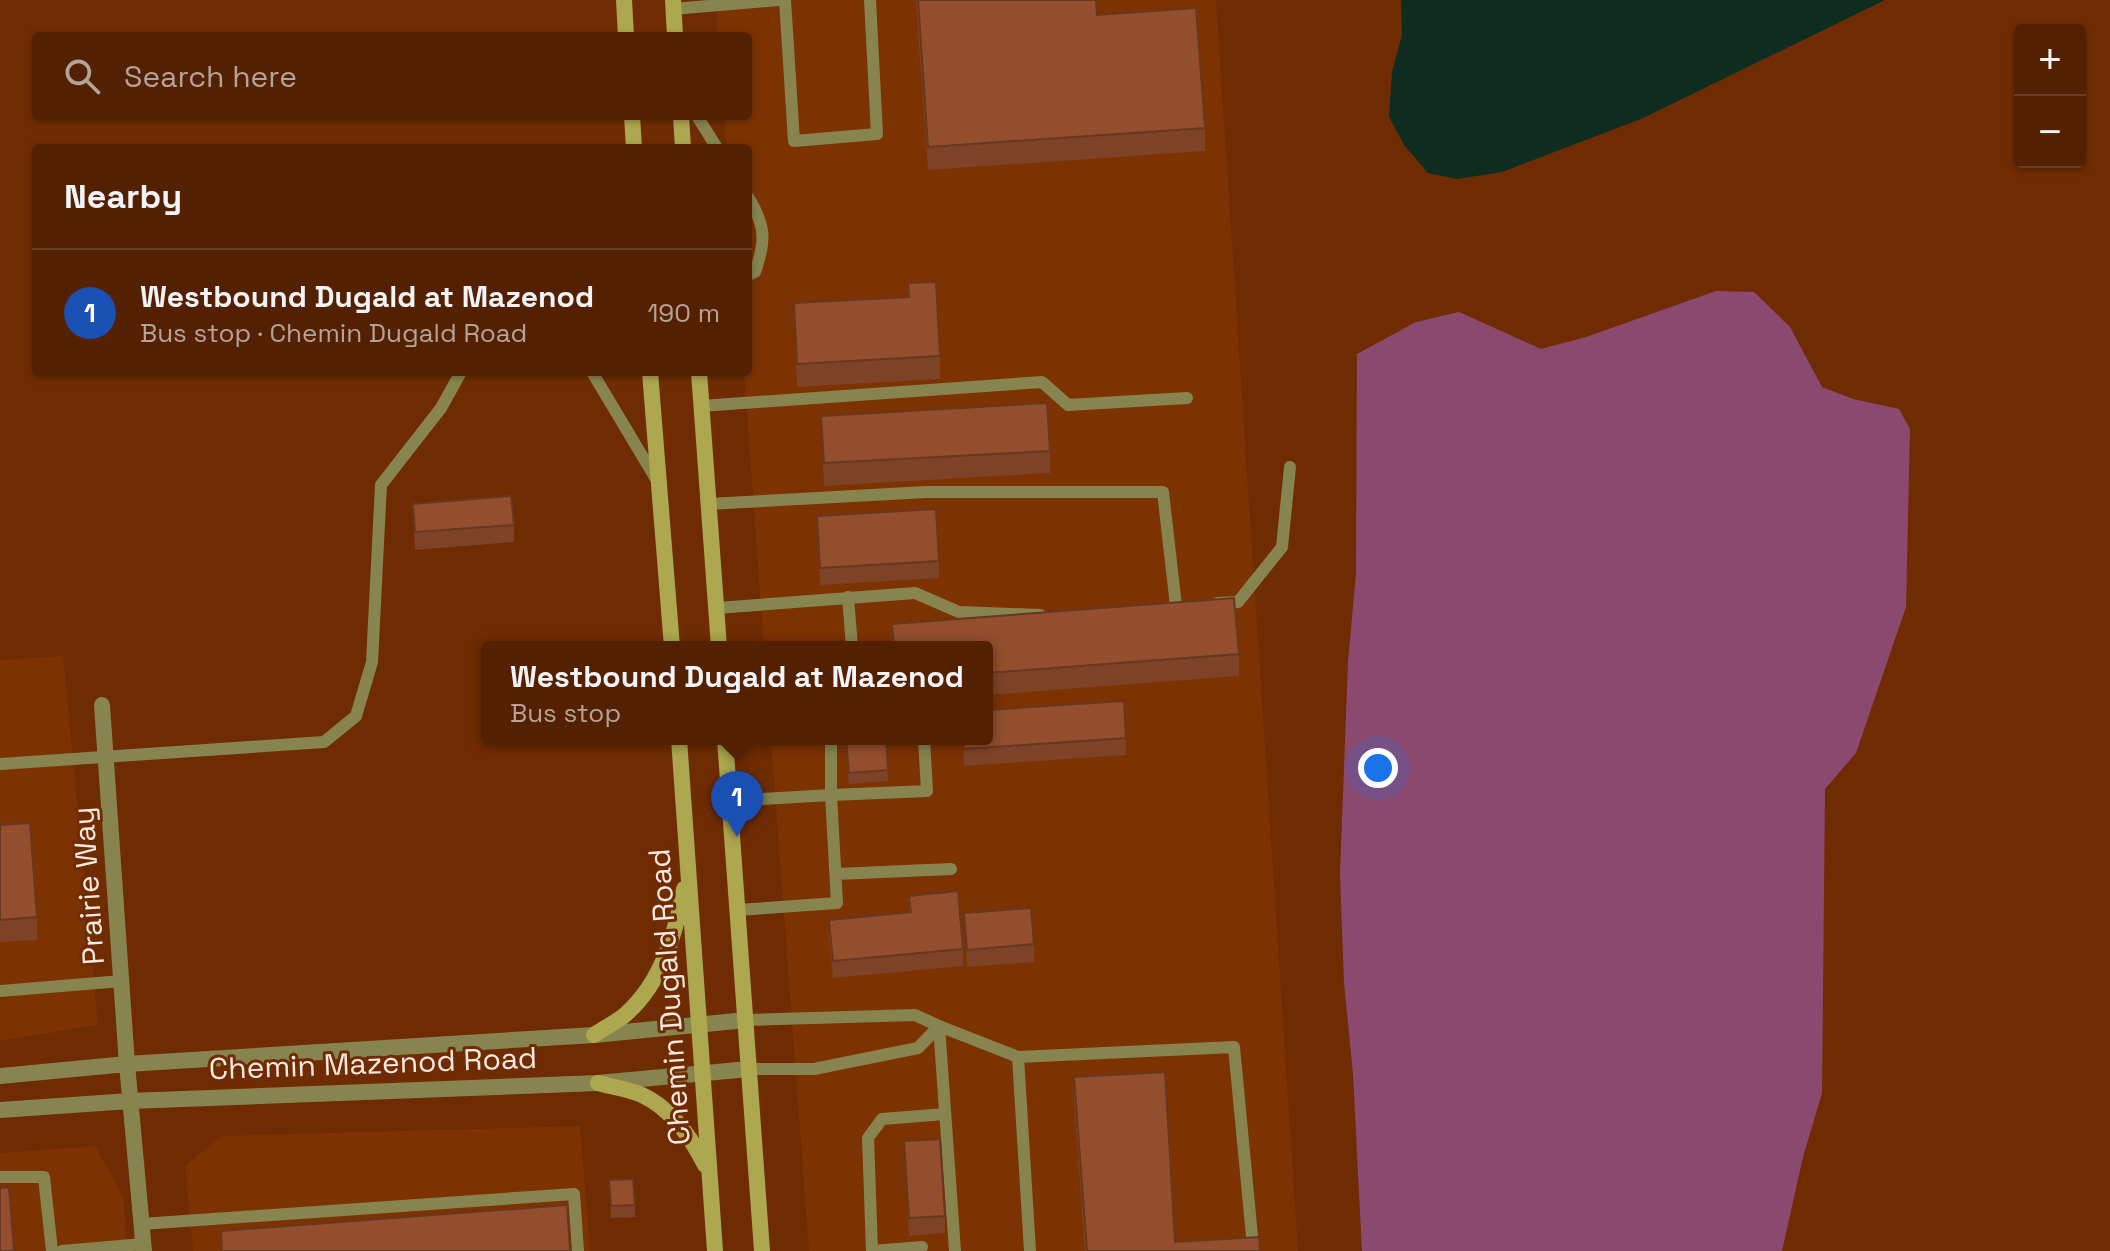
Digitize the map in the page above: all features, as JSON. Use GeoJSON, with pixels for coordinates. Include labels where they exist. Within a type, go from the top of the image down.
{"type":"FeatureCollection","features":[{"type":"Feature","properties":{"kind":"main road"},"geometry":{"type":"LineString","coordinates":[[624,0],[626,32]]}},
{"type":"Feature","properties":{"kind":"main road"},"geometry":{"type":"LineString","coordinates":[[673,4],[675,32]]}},
{"type":"Feature","properties":{"kind":"main road"},"geometry":{"type":"LineString","coordinates":[[632,120],[634,144]]}},
{"type":"Feature","properties":{"kind":"main road"},"geometry":{"type":"LineString","coordinates":[[681,120],[683,144]]}},
{"type":"Feature","properties":{"kind":"main road"},"geometry":{"type":"LineString","coordinates":[[650,376],[672,641]]}},
{"type":"Feature","properties":{"kind":"main road"},"geometry":{"type":"LineString","coordinates":[[699,376],[719,641]]}},
{"type":"Feature","properties":{"kind":"main road","name":"Chemin Dugald Road"},"geometry":{"type":"LineString","coordinates":[[679,745],[715,1251]]}},
{"type":"Feature","properties":{"kind":"main road"},"geometry":{"type":"LineString","coordinates":[[725,745],[762,1251]]}},
{"type":"Feature","properties":{"kind":"main road"},"geometry":{"type":"LineString","coordinates":[[594,1035],[626,1014],[651,985],[675,937],[689,868]]}},
{"type":"Feature","properties":{"kind":"main road"},"geometry":{"type":"LineString","coordinates":[[598,1083],[642,1095],[668,1113],[690,1135],[710,1174]]}},
{"type":"Feature","properties":{"kind":"street","name":"Prairie Way"},"geometry":{"type":"LineString","coordinates":[[102,705],[143,1247]]}},
{"type":"Feature","properties":{"kind":"street","name":"Chemin Mazenod Road"},"geometry":{"type":"LineString","coordinates":[[0,1076],[127,1064],[594,1035],[746,1020]]}},
{"type":"Feature","properties":{"kind":"street","name":"Chemin Mazenod Road"},"geometry":{"type":"LineString","coordinates":[[0,1110],[130,1101],[598,1083],[749,1069]]}},
{"type":"Feature","properties":{"kind":"lane"},"geometry":{"type":"LineString","coordinates":[[673,4],[778,0]]}},
{"type":"Feature","properties":{"kind":"lane"},"geometry":{"type":"LineString","coordinates":[[785,0],[794,141],[877,134],[870,0]]}},
{"type":"Feature","properties":{"kind":"lane"},"geometry":{"type":"LineString","coordinates":[[700,120],[714,144]]}},
{"type":"Feature","properties":{"kind":"lane"},"geometry":{"type":"LineString","coordinates":[[752,204],[765,243],[752,273]]}},
{"type":"Feature","properties":{"kind":"lane"},"geometry":{"type":"LineString","coordinates":[[0,764],[324,742],[356,716],[372,662],[381,485],[441,408],[459,376]]}},
{"type":"Feature","properties":{"kind":"lane"},"geometry":{"type":"LineString","coordinates":[[594,376],[659,484]]}},
{"type":"Feature","properties":{"kind":"lane"},"geometry":{"type":"LineString","coordinates":[[701,406],[1042,382],[1068,405],[1187,398]]}},
{"type":"Feature","properties":{"kind":"lane"},"geometry":{"type":"LineString","coordinates":[[1207,604],[1238,602],[1282,547],[1290,467]]}},
{"type":"Feature","properties":{"kind":"lane"},"geometry":{"type":"LineString","coordinates":[[709,504],[926,492],[1163,492],[1176,606]]}},
{"type":"Feature","properties":{"kind":"lane"},"geometry":{"type":"LineString","coordinates":[[717,608],[915,593],[959,612],[1060,614]]}},
{"type":"Feature","properties":{"kind":"lane"},"geometry":{"type":"LineString","coordinates":[[848,597],[852,641]]}},
{"type":"Feature","properties":{"kind":"lane"},"geometry":{"type":"LineString","coordinates":[[1162,607],[1192,605]]}},
{"type":"Feature","properties":{"kind":"lane"},"geometry":{"type":"LineString","coordinates":[[738,910],[837,903],[831,745]]}},
{"type":"Feature","properties":{"kind":"lane"},"geometry":{"type":"LineString","coordinates":[[730,801],[927,791],[924,745]]}},
{"type":"Feature","properties":{"kind":"lane"},"geometry":{"type":"LineString","coordinates":[[837,874],[951,869]]}},
{"type":"Feature","properties":{"kind":"lane"},"geometry":{"type":"LineString","coordinates":[[0,991],[122,981]]}},
{"type":"Feature","properties":{"kind":"lane"},"geometry":{"type":"LineString","coordinates":[[746,1020],[915,1015],[1018,1057],[1234,1047],[1252,1236]]}},
{"type":"Feature","properties":{"kind":"lane"},"geometry":{"type":"LineString","coordinates":[[749,1069],[814,1069],[918,1048],[939,1026]]}},
{"type":"Feature","properties":{"kind":"lane"},"geometry":{"type":"LineString","coordinates":[[939,1026],[955,1251]]}},
{"type":"Feature","properties":{"kind":"lane"},"geometry":{"type":"LineString","coordinates":[[1018,1057],[1030,1251]]}},
{"type":"Feature","properties":{"kind":"lane"},"geometry":{"type":"LineString","coordinates":[[922,1247],[872,1251],[868,1138],[882,1119],[945,1114]]}},
{"type":"Feature","properties":{"kind":"lane"},"geometry":{"type":"LineString","coordinates":[[0,1177],[44,1177],[52,1251]]}},
{"type":"Feature","properties":{"kind":"lane"},"geometry":{"type":"LineString","coordinates":[[141,1224],[574,1194],[578,1251]]}},
{"type":"Feature","properties":{"kind":"lane"},"geometry":{"type":"LineString","coordinates":[[62,1251],[143,1247]]}},
{"type":"Feature","properties":{"kind":"shaded area"},"geometry":{"type":"Polygon","coordinates":[[[716,0],[1216,0],[1298,1251],[809,1251],[771,745],[993,745],[993,641],[764,641],[744,376],[752,376],[752,144],[727,144],[724,120],[752,120],[752,32],[718,32],[716,0]]]}},
{"type":"Feature","properties":{"kind":"shaded area"},"geometry":{"type":"Polygon","coordinates":[[[1401,0],[1885,0],[1641,119],[1502,172],[1457,179],[1428,173],[1404,145],[1389,117],[1392,72],[1402,35],[1401,0]]]}},
{"type":"Feature","properties":{"kind":"shaded area"},"geometry":{"type":"Polygon","coordinates":[[[1716,291],[1754,292],[1790,327],[1822,387],[1853,399],[1899,409],[1910,429],[1906,607],[1856,753],[1825,789],[1822,1093],[1803,1157],[1782,1251],[1362,1251],[1340,875],[1348,661],[1356,573],[1357,354],[1416,322],[1459,312],[1541,349],[1586,337],[1716,291]]]}},
{"type":"Feature","properties":{"kind":"shaded area"},"geometry":{"type":"Polygon","coordinates":[[[63,656],[98,1025],[0,1041],[0,660],[63,656]]]}},
{"type":"Feature","properties":{"kind":"shaded area"},"geometry":{"type":"Polygon","coordinates":[[[580,1126],[590,1251],[193,1251],[185,1166],[222,1136],[580,1126]]]}},
{"type":"Feature","properties":{"kind":"shaded area"},"geometry":{"type":"Polygon","coordinates":[[[95,1146],[123,1196],[127,1251],[0,1251],[0,1153],[95,1146]]]}},
{"type":"Feature","properties":{"kind":"building"},"geometry":{"type":"Polygon","coordinates":[[[918,0],[1096,0],[1097,15],[1196,8],[1205,128],[928,147],[918,0]]]}},
{"type":"Feature","properties":{"kind":"building"},"geometry":{"type":"Polygon","coordinates":[[[936,282],[940,356],[797,364],[794,303],[909,297],[908,283],[936,282]]]}},
{"type":"Feature","properties":{"kind":"building"},"geometry":{"type":"Polygon","coordinates":[[[1047,403],[1050,451],[824,463],[821,416],[1047,403]]]}},
{"type":"Feature","properties":{"kind":"building"},"geometry":{"type":"Polygon","coordinates":[[[511,496],[514,525],[415,532],[413,504],[511,496]]]}},
{"type":"Feature","properties":{"kind":"building"},"geometry":{"type":"Polygon","coordinates":[[[936,509],[939,561],[820,568],[817,516],[936,509]]]}},
{"type":"Feature","properties":{"kind":"building"},"geometry":{"type":"Polygon","coordinates":[[[1234,598],[1239,654],[993,673],[993,641],[893,641],[892,624],[1234,598]]]}},
{"type":"Feature","properties":{"kind":"building"},"geometry":{"type":"Polygon","coordinates":[[[1124,701],[1126,738],[964,749],[964,745],[993,745],[993,710],[1124,701]]]}},
{"type":"Feature","properties":{"kind":"building"},"geometry":{"type":"Polygon","coordinates":[[[847,745],[886,745],[888,770],[849,773],[847,745]]]}},
{"type":"Feature","properties":{"kind":"building"},"geometry":{"type":"Polygon","coordinates":[[[30,823],[37,917],[0,920],[0,825],[30,823]]]}},
{"type":"Feature","properties":{"kind":"building"},"geometry":{"type":"Polygon","coordinates":[[[958,891],[963,949],[833,961],[829,920],[911,912],[909,896],[958,891]]]}},
{"type":"Feature","properties":{"kind":"building"},"geometry":{"type":"Polygon","coordinates":[[[1031,908],[1034,944],[967,950],[964,913],[1031,908]]]}},
{"type":"Feature","properties":{"kind":"building"},"geometry":{"type":"Polygon","coordinates":[[[1165,1072],[1175,1242],[1259,1237],[1260,1251],[1087,1251],[1074,1077],[1165,1072]]]}},
{"type":"Feature","properties":{"kind":"building"},"geometry":{"type":"Polygon","coordinates":[[[940,1139],[945,1216],[909,1218],[904,1141],[940,1139]]]}},
{"type":"Feature","properties":{"kind":"building"},"geometry":{"type":"Polygon","coordinates":[[[633,1179],[635,1205],[611,1206],[609,1180],[633,1179]]]}},
{"type":"Feature","properties":{"kind":"building"},"geometry":{"type":"Polygon","coordinates":[[[9,1187],[14,1251],[0,1251],[0,1188],[9,1187]]]}},
{"type":"Feature","properties":{"kind":"building"},"geometry":{"type":"Polygon","coordinates":[[[567,1205],[570,1251],[222,1251],[221,1231],[567,1205]]]}},
{"type":"Feature","properties":{"kind":"place","name":"Westbound Dugald at Mazenod"},"geometry":{"type":"Point","coordinates":[737,837]}}]}
